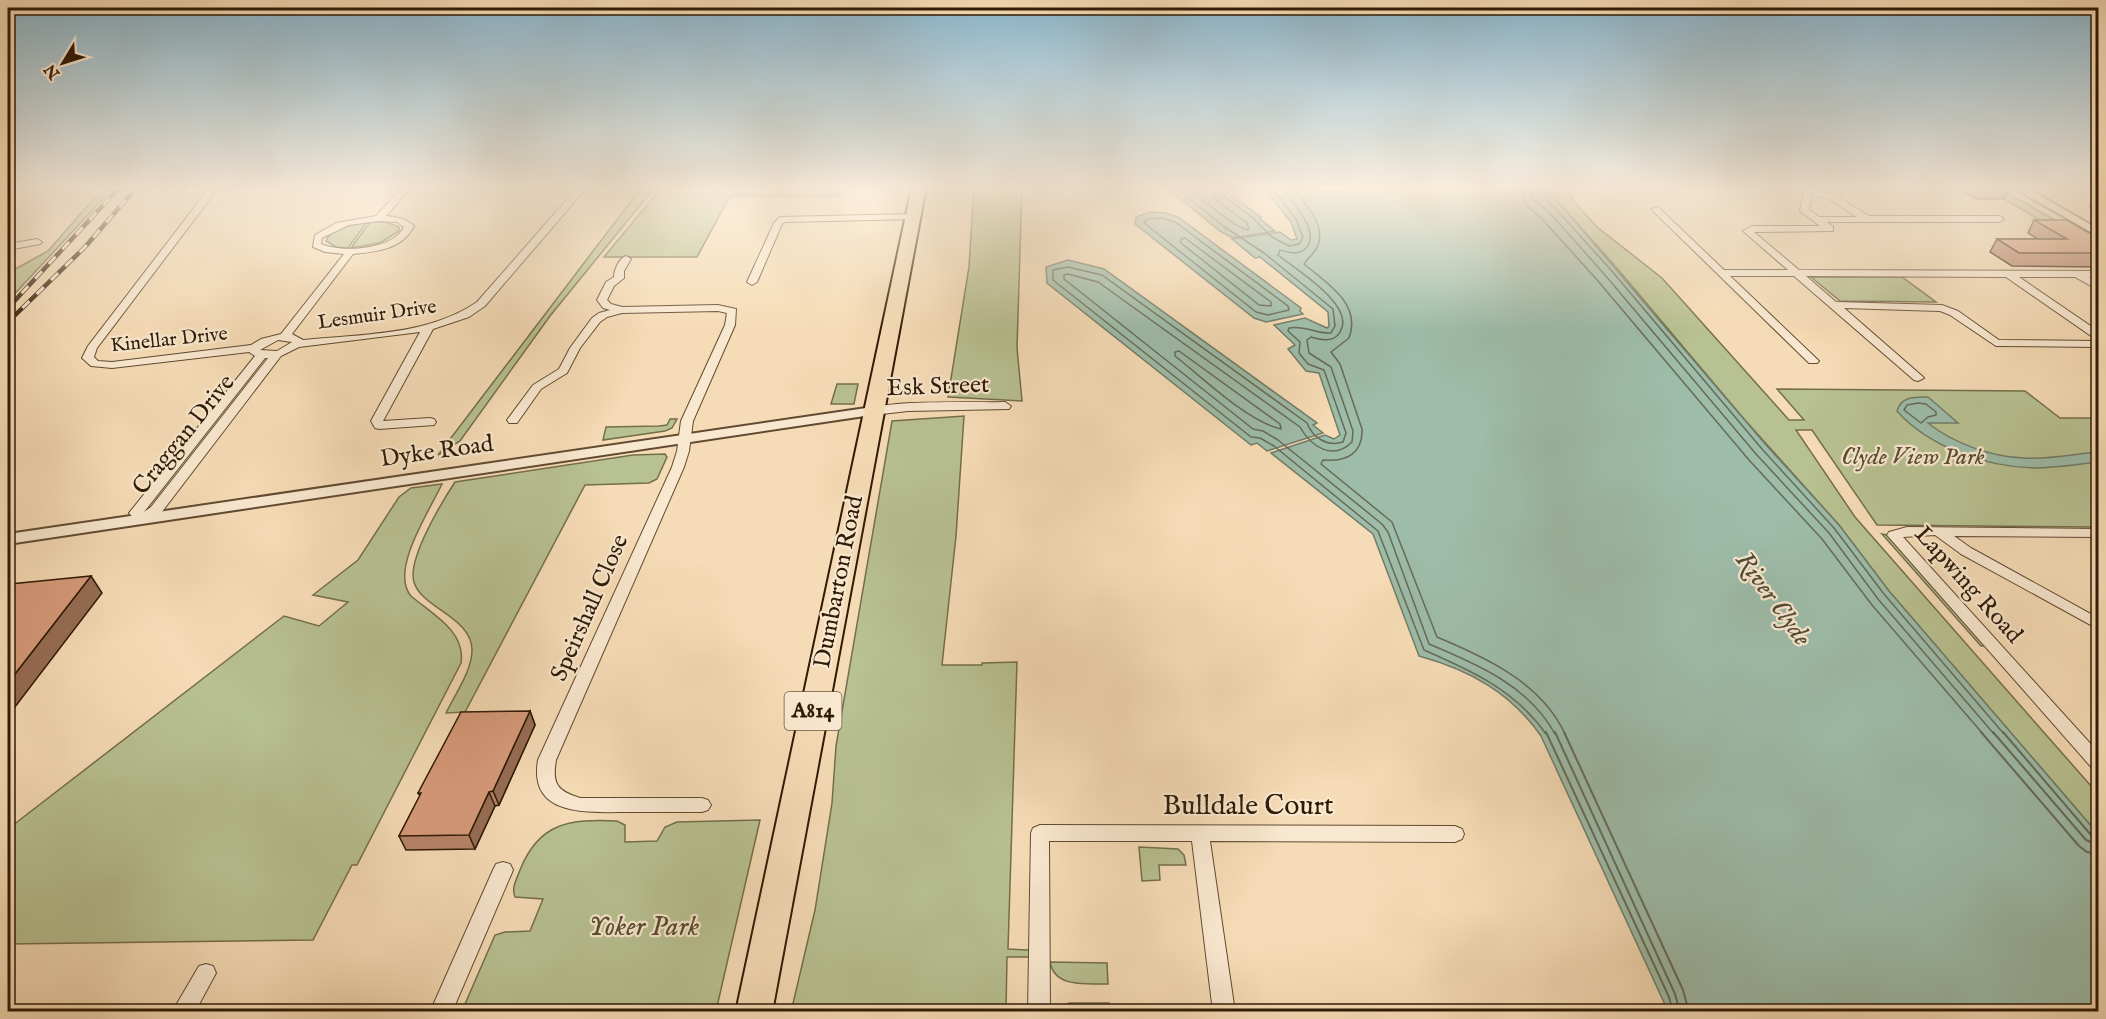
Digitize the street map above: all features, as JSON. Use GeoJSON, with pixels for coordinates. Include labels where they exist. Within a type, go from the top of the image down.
{"type":"FeatureCollection","features":[{"type":"Feature","properties":{"kind":"main road","name":"Dumbarton Road"},"geometry":{"type":"LineString","coordinates":[[754,1011],[910,235]]}},
{"type":"Feature","properties":{"kind":"street"},"geometry":{"type":"LineString","coordinates":[[8,247],[35,247],[45,235]]}},
{"type":"Feature","properties":{"kind":"street","name":"Kinellar Drive"},"geometry":{"type":"LineString","coordinates":[[179,235],[92,348],[88,358],[95,364],[112,366],[258,352]]}},
{"type":"Feature","properties":{"kind":"street"},"geometry":{"type":"LineString","coordinates":[[322,235],[316,241],[316,245],[321,249],[350,252],[389,244],[406,235]]}},
{"type":"Feature","properties":{"kind":"street","name":"Lesmuir Drive"},"geometry":{"type":"LineString","coordinates":[[277,354],[290,350],[298,344],[428,328],[462,317],[482,304],[542,235]]}},
{"type":"Feature","properties":{"kind":"street"},"geometry":{"type":"LineString","coordinates":[[752,282],[773,235]]}},
{"type":"Feature","properties":{"kind":"street"},"geometry":{"type":"LineString","coordinates":[[1681,235],[1813,361]]}},
{"type":"Feature","properties":{"kind":"street"},"geometry":{"type":"LineString","coordinates":[[1752,235],[1918,378]]}},
{"type":"Feature","properties":{"kind":"street"},"geometry":{"type":"LineString","coordinates":[[284,337],[350,252]]}},
{"type":"Feature","properties":{"kind":"street"},"geometry":{"type":"LineString","coordinates":[[622,310],[607,306],[602,300],[610,284],[620,278],[619,272],[626,259]]}},
{"type":"Feature","properties":{"kind":"street"},"geometry":{"type":"LineString","coordinates":[[1721,273],[2098,274]]}},
{"type":"Feature","properties":{"kind":"street"},"geometry":{"type":"LineString","coordinates":[[2007,273],[2098,336]]}},
{"type":"Feature","properties":{"kind":"street"},"geometry":{"type":"LineString","coordinates":[[2077,274],[2098,287]]}},
{"type":"Feature","properties":{"kind":"street"},"geometry":{"type":"LineString","coordinates":[[1833,305],[1942,308],[1954,313],[1996,343],[2098,344]]}},
{"type":"Feature","properties":{"kind":"street"},"geometry":{"type":"LineString","coordinates":[[513,420],[537,387],[563,371],[572,359],[575,348],[596,320],[622,310]]}},
{"type":"Feature","properties":{"kind":"street","name":"Speirshall Close"},"geometry":{"type":"LineString","coordinates":[[622,310],[729,310],[733,314],[687,421],[678,467],[547,760],[544,773],[546,784],[552,793],[563,800],[579,805],[702,805]]}},
{"type":"Feature","properties":{"kind":"street"},"geometry":{"type":"LineString","coordinates":[[428,328],[376,421],[379,425],[430,422]]}},
{"type":"Feature","properties":{"kind":"street"},"geometry":{"type":"LineString","coordinates":[[277,354],[258,352],[265,341],[284,337],[297,339],[298,344]]}},
{"type":"Feature","properties":{"kind":"street","name":"Craggan Drive"},"geometry":{"type":"LineString","coordinates":[[258,352],[136,513],[142,519],[156,510],[277,354]]}},
{"type":"Feature","properties":{"kind":"street","name":"Esk Street"},"geometry":{"type":"LineString","coordinates":[[873,411],[908,407],[1005,406]]}},
{"type":"Feature","properties":{"kind":"street","name":"Dyke Road"},"geometry":{"type":"LineString","coordinates":[[8,539],[873,411]]}},
{"type":"Feature","properties":{"kind":"street","name":"Lapwing Road"},"geometry":{"type":"LineString","coordinates":[[2098,533],[1907,531],[1894,535],[2098,763]]}},
{"type":"Feature","properties":{"kind":"street"},"geometry":{"type":"LineString","coordinates":[[1938,531],[1966,551],[2098,624]]}},
{"type":"Feature","properties":{"kind":"street","name":"Bulldale Court"},"geometry":{"type":"LineString","coordinates":[[1039,1011],[1040,833],[1455,834]]}},
{"type":"Feature","properties":{"kind":"street"},"geometry":{"type":"LineString","coordinates":[[1200,833],[1224,1011]]}},
{"type":"Feature","properties":{"kind":"street"},"geometry":{"type":"LineString","coordinates":[[441,1011],[503,870]]}},
{"type":"Feature","properties":{"kind":"street"},"geometry":{"type":"LineString","coordinates":[[183,1011],[206,973]]}},
{"type":"Feature","properties":{"kind":"green space"},"geometry":{"type":"Polygon","coordinates":[[[62,235],[70,235],[8,301],[8,273],[48,251],[62,235]]]}},
{"type":"Feature","properties":{"kind":"green space"},"geometry":{"type":"Polygon","coordinates":[[[358,235],[348,248],[336,247],[326,241],[329,236],[358,235]]]}},
{"type":"Feature","properties":{"kind":"green space"},"geometry":{"type":"Polygon","coordinates":[[[361,235],[393,235],[380,243],[351,248],[361,235]]]}},
{"type":"Feature","properties":{"kind":"green space"},"geometry":{"type":"Polygon","coordinates":[[[606,235],[616,235],[550,316],[460,441],[438,455],[606,235]]]}},
{"type":"Feature","properties":{"kind":"green space"},"geometry":{"type":"Polygon","coordinates":[[[623,235],[709,235],[697,257],[604,257],[623,235]]]}},
{"type":"Feature","properties":{"kind":"green space"},"geometry":{"type":"Polygon","coordinates":[[[971,235],[1021,235],[1017,348],[1022,401],[948,397],[969,267],[971,235]]]}},
{"type":"Feature","properties":{"kind":"green space","name":"Clyde View Park"},"geometry":{"type":"Polygon","coordinates":[[[1587,235],[1607,235],[1662,278],[1789,420],[1804,420],[1777,389],[2025,391],[2060,418],[2098,418],[2098,527],[1877,525],[1812,430],[1796,430],[1855,517],[2098,794],[2098,834],[1889,591],[1839,525],[1744,419],[1587,235]]]}},
{"type":"Feature","properties":{"kind":"green space"},"geometry":{"type":"Polygon","coordinates":[[[2068,235],[2081,235],[2098,244],[2068,235]]]}},
{"type":"Feature","properties":{"kind":"green space"},"geometry":{"type":"Polygon","coordinates":[[[1811,277],[1902,277],[1936,302],[1840,301],[1811,277]]]}},
{"type":"Feature","properties":{"kind":"green space"},"geometry":{"type":"Polygon","coordinates":[[[837,384],[858,384],[854,404],[831,404],[837,384]]]}},
{"type":"Feature","properties":{"kind":"green space"},"geometry":{"type":"Polygon","coordinates":[[[964,416],[956,536],[942,665],[1017,662],[1008,949],[1029,950],[1029,957],[1007,957],[1006,1011],[791,1012],[815,910],[832,803],[836,746],[892,421],[964,416]]]}},
{"type":"Feature","properties":{"kind":"green space"},"geometry":{"type":"Polygon","coordinates":[[[670,419],[677,419],[672,428],[665,431],[603,440],[606,427],[667,425],[670,419]]]}},
{"type":"Feature","properties":{"kind":"green space"},"geometry":{"type":"Polygon","coordinates":[[[665,454],[667,457],[657,479],[649,483],[585,485],[465,712],[446,713],[469,666],[472,650],[470,639],[464,629],[419,591],[414,582],[413,572],[427,531],[455,482],[633,455],[665,454]]]}},
{"type":"Feature","properties":{"kind":"green space"},"geometry":{"type":"Polygon","coordinates":[[[442,484],[421,524],[408,556],[405,572],[406,585],[411,596],[453,632],[461,652],[461,663],[357,865],[352,865],[313,940],[8,944],[8,829],[284,616],[319,626],[348,602],[313,595],[358,560],[399,497],[411,488],[442,484]]]}},
{"type":"Feature","properties":{"kind":"green space"},"geometry":{"type":"Polygon","coordinates":[[[1882,534],[1887,535],[1985,646],[1981,646],[1882,534]]]}},
{"type":"Feature","properties":{"kind":"green space","name":"Yoker Park"},"geometry":{"type":"Polygon","coordinates":[[[760,820],[716,1011],[462,1011],[495,935],[505,932],[530,931],[543,899],[515,897],[514,886],[528,854],[547,833],[571,823],[617,821],[625,825],[625,842],[657,841],[665,827],[677,822],[760,820]]]}},
{"type":"Feature","properties":{"kind":"green space"},"geometry":{"type":"Polygon","coordinates":[[[1139,847],[1178,849],[1184,855],[1186,865],[1159,865],[1160,880],[1142,881],[1139,847]]]}},
{"type":"Feature","properties":{"kind":"green space"},"geometry":{"type":"Polygon","coordinates":[[[1050,962],[1107,963],[1108,984],[1082,984],[1065,981],[1053,971],[1050,962]]]}},
{"type":"Feature","properties":{"kind":"green space"},"geometry":{"type":"Polygon","coordinates":[[[1069,1003],[1109,1003],[1109,1011],[1055,1011],[1069,1003]]]}},
{"type":"Feature","properties":{"kind":"water"},"geometry":{"type":"Polygon","coordinates":[[[1148,235],[1202,235],[1301,308],[1300,311],[1303,314],[1266,322],[1254,318],[1148,235]]]}},
{"type":"Feature","properties":{"kind":"water"},"geometry":{"type":"Polygon","coordinates":[[[1227,235],[1254,235],[1233,238],[1227,235]]]}},
{"type":"Feature","properties":{"kind":"water","name":"River Clyde"},"geometry":{"type":"Polygon","coordinates":[[[1262,235],[1284,235],[1291,240],[1297,239],[1295,235],[1586,235],[1766,445],[1839,525],[1889,591],[2098,834],[2098,1011],[1668,1011],[1541,736],[1516,707],[1488,685],[1455,668],[1419,656],[1373,534],[1271,453],[1325,435],[1334,439],[1340,435],[1319,373],[1306,371],[1288,349],[1295,345],[1274,325],[1305,318],[1327,328],[1329,326],[1328,312],[1260,257],[1255,258],[1232,239],[1262,235]]]}},
{"type":"Feature","properties":{"kind":"water"},"geometry":{"type":"Polygon","coordinates":[[[1068,260],[1104,269],[1317,423],[1313,425],[1323,433],[1267,451],[1257,443],[1251,445],[1047,283],[1046,267],[1068,260]]]}},
{"type":"Feature","properties":{"kind":"water"},"geometry":{"type":"Polygon","coordinates":[[[1914,397],[1928,397],[1958,423],[1928,423],[1949,437],[1973,448],[2011,457],[2033,458],[2098,452],[2098,462],[2058,467],[2016,467],[1960,453],[1925,435],[1897,411],[1905,400],[1914,397]]]}},
{"type":"Feature","properties":{"kind":"building"},"geometry":{"type":"Polygon","coordinates":[[[2059,235],[2092,235],[2098,238],[2098,253],[2019,253],[1997,239],[2067,239],[2059,235]]]}},
{"type":"Feature","properties":{"kind":"building"},"geometry":{"type":"Polygon","coordinates":[[[91,576],[8,683],[8,587],[10,584],[91,576]]]}},
{"type":"Feature","properties":{"kind":"building"},"geometry":{"type":"Polygon","coordinates":[[[530,711],[493,791],[489,792],[469,835],[399,836],[421,793],[418,793],[461,712],[530,711]]]}},
{"type":"Feature","properties":{"kind":"railway"},"geometry":{"type":"LineString","coordinates":[[8,308],[76,235]]}},
{"type":"Feature","properties":{"kind":"railway"},"geometry":{"type":"LineString","coordinates":[[8,322],[96,235]]}}]}
